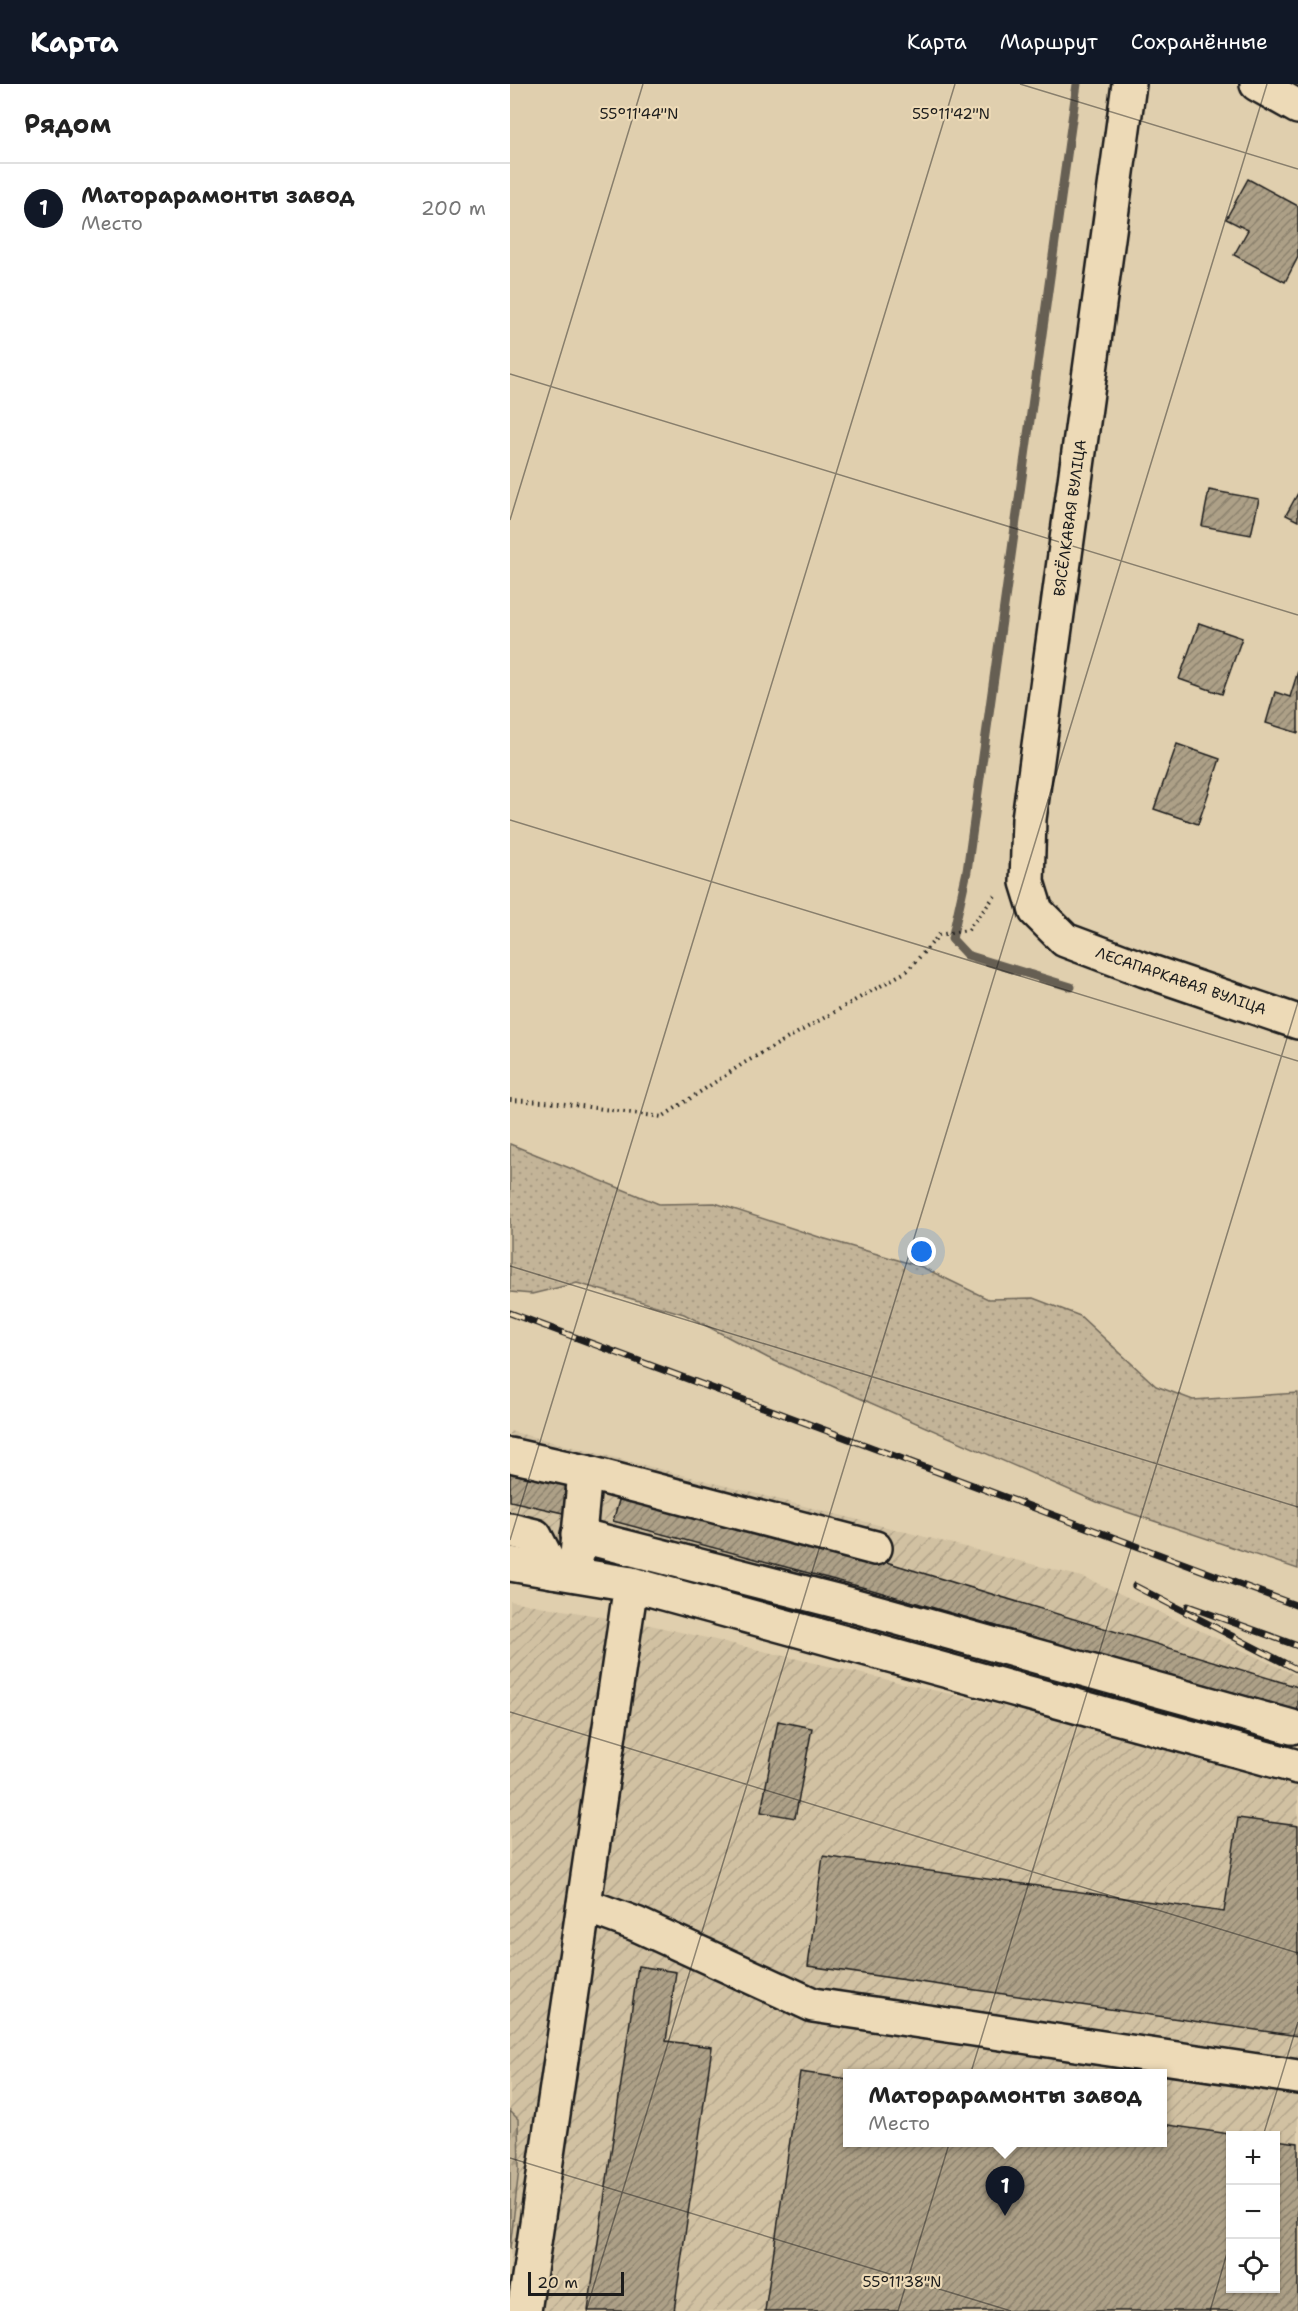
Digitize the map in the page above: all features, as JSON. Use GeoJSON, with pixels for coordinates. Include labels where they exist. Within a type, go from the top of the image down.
{"type":"FeatureCollection","features":[{"type":"Feature","properties":{"kind":"street","name":"ВЯСЁЛКАВАЯ ВУЛІЦА"},"geometry":{"type":"LineString","coordinates":[[1065,940],[1036,911],[1027,882],[1029,819],[1129,84]]}},
{"type":"Feature","properties":{"kind":"street"},"geometry":{"type":"LineString","coordinates":[[1257,84],[1298,107]]}},
{"type":"Feature","properties":{"kind":"street","name":"ЛЕСАПАРКАВАЯ ВУЛІЦА"},"geometry":{"type":"LineString","coordinates":[[1065,940],[1298,1022]]}},
{"type":"Feature","properties":{"kind":"street"},"geometry":{"type":"LineString","coordinates":[[510,1455],[585,1472],[875,1548]]}},
{"type":"Feature","properties":{"kind":"street"},"geometry":{"type":"LineString","coordinates":[[564,1573],[578,1535],[585,1472]]}},
{"type":"Feature","properties":{"kind":"street"},"geometry":{"type":"LineString","coordinates":[[510,1530],[535,1536],[564,1573]]}},
{"type":"Feature","properties":{"kind":"street"},"geometry":{"type":"LineString","coordinates":[[578,1535],[848,1604],[1292,1727]]}},
{"type":"Feature","properties":{"kind":"street"},"geometry":{"type":"LineString","coordinates":[[510,1564],[631,1584],[1298,1767]]}},
{"type":"Feature","properties":{"kind":"street"},"geometry":{"type":"LineString","coordinates":[[524,2311],[631,1584]]}},
{"type":"Feature","properties":{"kind":"street"},"geometry":{"type":"LineString","coordinates":[[584,1905],[636,1924],[813,2006],[1298,2077]]}},
{"type":"Feature","properties":{"kind":"path"},"geometry":{"type":"LineString","coordinates":[[510,1100],[559,1103],[662,1118],[744,1063],[907,971],[939,935],[968,930]]}},
{"type":"Feature","properties":{"kind":"shaded area"},"geometry":{"type":"Polygon","coordinates":[[[510,1431],[1086,1578],[1298,1676],[1298,1745],[623,1561],[510,1543],[510,1431]]]}},
{"type":"Feature","properties":{"kind":"shaded area"},"geometry":{"type":"Polygon","coordinates":[[[510,1601],[650,1625],[1298,1774],[1298,2311],[510,2311],[510,1601]]]}},
{"type":"Feature","properties":{"kind":"green space"},"geometry":{"type":"Polygon","coordinates":[[[510,1144],[659,1204],[715,1203],[822,1238],[922,1267],[988,1299],[1033,1298],[1080,1316],[1156,1386],[1193,1400],[1298,1393],[1298,1569],[1097,1502],[768,1358],[684,1314],[577,1283],[532,1294],[510,1292],[510,1144]]]}},
{"type":"Feature","properties":{"kind":"green space"},"geometry":{"type":"Polygon","coordinates":[[[510,2111],[518,2119],[519,2169],[510,2249],[510,2111]]]}},
{"type":"Feature","properties":{"kind":"building"},"geometry":{"type":"Polygon","coordinates":[[[1248,179],[1298,206],[1298,257],[1285,282],[1234,255],[1248,230],[1226,219],[1248,179]]]}},
{"type":"Feature","properties":{"kind":"building"},"geometry":{"type":"Polygon","coordinates":[[[1209,490],[1259,499],[1251,535],[1202,526],[1209,490]]]}},
{"type":"Feature","properties":{"kind":"building"},"geometry":{"type":"Polygon","coordinates":[[[1298,493],[1298,521],[1286,515],[1298,493]]]}},
{"type":"Feature","properties":{"kind":"building"},"geometry":{"type":"Polygon","coordinates":[[[1199,623],[1242,638],[1222,694],[1179,679],[1199,623]]]}},
{"type":"Feature","properties":{"kind":"building"},"geometry":{"type":"Polygon","coordinates":[[[1298,671],[1298,733],[1266,723],[1275,692],[1290,697],[1298,671]]]}},
{"type":"Feature","properties":{"kind":"building"},"geometry":{"type":"Polygon","coordinates":[[[1177,744],[1220,759],[1198,824],[1154,809],[1177,744]]]}},
{"type":"Feature","properties":{"kind":"building"},"geometry":{"type":"Polygon","coordinates":[[[510,1469],[570,1482],[563,1513],[510,1501],[510,1469]]]}},
{"type":"Feature","properties":{"kind":"building"},"geometry":{"type":"Polygon","coordinates":[[[622,1490],[873,1558],[1298,1687],[1298,1714],[869,1589],[613,1521],[622,1490]]]}},
{"type":"Feature","properties":{"kind":"building"},"geometry":{"type":"Polygon","coordinates":[[[778,1721],[812,1728],[795,1818],[761,1812],[778,1721]]]}},
{"type":"Feature","properties":{"kind":"building"},"geometry":{"type":"Polygon","coordinates":[[[1238,1818],[1298,1826],[1298,2036],[808,1966],[823,1856],[1224,1912],[1238,1818]]]}},
{"type":"Feature","properties":{"kind":"building"},"geometry":{"type":"Polygon","coordinates":[[[638,1966],[676,1972],[666,2041],[712,2047],[674,2311],[588,2311],[638,1966]]]}},
{"type":"Feature","properties":{"kind":"building"},"geometry":{"type":"Polygon","coordinates":[[[800,2072],[843,2078],[843,2147],[1167,2147],[1167,2125],[1226,2133],[1226,2293],[1280,2293],[1280,2141],[1298,2143],[1298,2311],[765,2311],[800,2072]]]}},
{"type":"Feature","properties":{"kind":"waterway"},"geometry":{"type":"LineString","coordinates":[[1071,987],[967,955],[952,939],[967,871],[1077,84]]}},
{"type":"Feature","properties":{"kind":"railway"},"geometry":{"type":"LineString","coordinates":[[510,1313],[1298,1606]]}},
{"type":"Feature","properties":{"kind":"railway"},"geometry":{"type":"LineString","coordinates":[[1135,1586],[1298,1670]]}},
{"type":"Feature","properties":{"kind":"railway"},"geometry":{"type":"LineString","coordinates":[[1188,1606],[1298,1646]]}},
{"type":"Feature","properties":{"kind":"place","name":"Маторарамонты завод"},"geometry":{"type":"Point","coordinates":[1005,2216]}}]}
